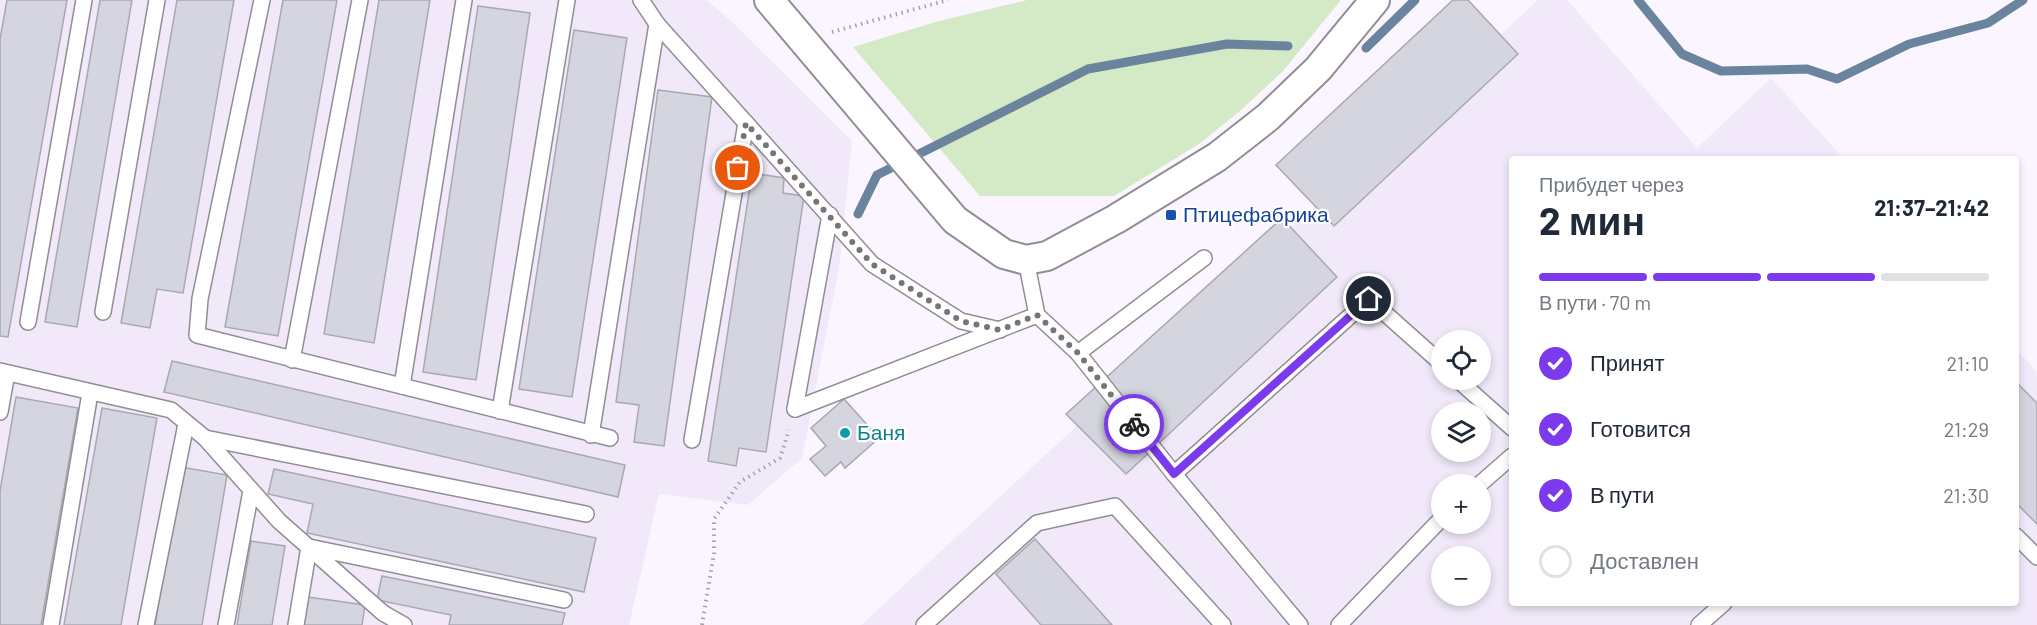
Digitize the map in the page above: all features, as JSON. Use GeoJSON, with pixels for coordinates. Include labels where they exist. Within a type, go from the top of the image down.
{"type":"FeatureCollection","features":[{"type":"Feature","properties":{"kind":"street"},"geometry":{"type":"LineString","coordinates":[[769,0],[955,219],[1004,254],[1026,260],[1047,256],[1096,230],[1217,157],[1268,117],[1318,69],[1375,0]]}},
{"type":"Feature","properties":{"kind":"lane"},"geometry":{"type":"LineString","coordinates":[[28,322],[84,0]]}},
{"type":"Feature","properties":{"kind":"lane"},"geometry":{"type":"LineString","coordinates":[[103,312],[157,0]]}},
{"type":"Feature","properties":{"kind":"lane"},"geometry":{"type":"LineString","coordinates":[[262,0],[200,299],[197,335],[610,438]]}},
{"type":"Feature","properties":{"kind":"lane"},"geometry":{"type":"LineString","coordinates":[[292,360],[360,0]]}},
{"type":"Feature","properties":{"kind":"lane"},"geometry":{"type":"LineString","coordinates":[[402,386],[464,0]]}},
{"type":"Feature","properties":{"kind":"lane"},"geometry":{"type":"LineString","coordinates":[[500,411],[567,0]]}},
{"type":"Feature","properties":{"kind":"lane"},"geometry":{"type":"LineString","coordinates":[[641,0],[657,24],[872,264],[961,321],[1000,330]]}},
{"type":"Feature","properties":{"kind":"lane"},"geometry":{"type":"LineString","coordinates":[[591,435],[657,24]]}},
{"type":"Feature","properties":{"kind":"lane"},"geometry":{"type":"LineString","coordinates":[[692,440],[746,123]]}},
{"type":"Feature","properties":{"kind":"lane"},"geometry":{"type":"LineString","coordinates":[[795,409],[830,215]]}},
{"type":"Feature","properties":{"kind":"lane"},"geometry":{"type":"LineString","coordinates":[[1078,353],[1204,258]]}},
{"type":"Feature","properties":{"kind":"lane"},"geometry":{"type":"LineString","coordinates":[[1026,260],[1037,315],[1078,353],[1174,474],[1300,625]]}},
{"type":"Feature","properties":{"kind":"lane"},"geometry":{"type":"LineString","coordinates":[[1174,474],[1369,299],[1431,354]]}},
{"type":"Feature","properties":{"kind":"lane"},"geometry":{"type":"LineString","coordinates":[[795,409],[1037,315]]}},
{"type":"Feature","properties":{"kind":"lane"},"geometry":{"type":"LineString","coordinates":[[0,412],[3,372],[171,410],[205,438],[279,521],[309,547],[382,619],[404,625]]}},
{"type":"Feature","properties":{"kind":"lane"},"geometry":{"type":"LineString","coordinates":[[1469,390],[1509,425]]}},
{"type":"Feature","properties":{"kind":"lane"},"geometry":{"type":"LineString","coordinates":[[51,625],[90,393]]}},
{"type":"Feature","properties":{"kind":"lane"},"geometry":{"type":"LineString","coordinates":[[146,625],[186,424]]}},
{"type":"Feature","properties":{"kind":"lane"},"geometry":{"type":"LineString","coordinates":[[205,438],[586,514]]}},
{"type":"Feature","properties":{"kind":"lane"},"geometry":{"type":"LineString","coordinates":[[1491,474],[1509,459]]}},
{"type":"Feature","properties":{"kind":"lane"},"geometry":{"type":"LineString","coordinates":[[226,625],[251,490]]}},
{"type":"Feature","properties":{"kind":"lane"},"geometry":{"type":"LineString","coordinates":[[924,625],[1037,523],[1115,506],[1223,625]]}},
{"type":"Feature","properties":{"kind":"lane"},"geometry":{"type":"LineString","coordinates":[[1339,625],[1431,529]]}},
{"type":"Feature","properties":{"kind":"lane"},"geometry":{"type":"LineString","coordinates":[[2019,539],[2037,557]]}},
{"type":"Feature","properties":{"kind":"lane"},"geometry":{"type":"LineString","coordinates":[[309,547],[564,600]]}},
{"type":"Feature","properties":{"kind":"lane"},"geometry":{"type":"LineString","coordinates":[[296,625],[309,547]]}},
{"type":"Feature","properties":{"kind":"lane"},"geometry":{"type":"LineString","coordinates":[[1699,625],[1721,606]]}},
{"type":"Feature","properties":{"kind":"path"},"geometry":{"type":"LineString","coordinates":[[803,41],[948,0]]}},
{"type":"Feature","properties":{"kind":"path"},"geometry":{"type":"LineString","coordinates":[[702,625],[714,553],[714,519],[740,483],[780,458],[795,409]]}},
{"type":"Feature","properties":{"kind":"shaded area"},"geometry":{"type":"Polygon","coordinates":[[[0,0],[707,0],[852,141],[839,268],[802,458],[748,505],[659,494],[629,625],[0,625],[0,0]]]}},
{"type":"Feature","properties":{"kind":"shaded area"},"geometry":{"type":"Polygon","coordinates":[[[1538,0],[1567,0],[1697,148],[1771,78],[1841,156],[1509,156],[1509,606],[2019,606],[2019,352],[2037,372],[2037,625],[861,625],[1538,0]]]}},
{"type":"Feature","properties":{"kind":"green space"},"geometry":{"type":"Polygon","coordinates":[[[1027,0],[1341,0],[1283,71],[1241,110],[1199,144],[1114,196],[980,196],[853,47],[939,21],[1027,0]]]}},
{"type":"Feature","properties":{"kind":"building"},"geometry":{"type":"Polygon","coordinates":[[[7,0],[67,0],[8,337],[0,336],[0,39],[7,0]]]}},
{"type":"Feature","properties":{"kind":"building"},"geometry":{"type":"Polygon","coordinates":[[[100,0],[132,0],[77,327],[45,322],[100,0]]]}},
{"type":"Feature","properties":{"kind":"building"},"geometry":{"type":"Polygon","coordinates":[[[177,0],[234,0],[183,293],[157,289],[150,328],[121,323],[177,0]]]}},
{"type":"Feature","properties":{"kind":"building"},"geometry":{"type":"Polygon","coordinates":[[[283,0],[337,0],[278,336],[225,327],[283,0]]]}},
{"type":"Feature","properties":{"kind":"building"},"geometry":{"type":"Polygon","coordinates":[[[379,0],[430,0],[374,343],[324,334],[379,0]]]}},
{"type":"Feature","properties":{"kind":"building"},"geometry":{"type":"Polygon","coordinates":[[[1453,0],[1468,0],[1518,54],[1334,226],[1276,165],[1453,0]]]}},
{"type":"Feature","properties":{"kind":"building"},"geometry":{"type":"Polygon","coordinates":[[[478,6],[530,13],[476,380],[423,372],[478,6]]]}},
{"type":"Feature","properties":{"kind":"building"},"geometry":{"type":"Polygon","coordinates":[[[574,30],[627,38],[572,397],[519,389],[574,30]]]}},
{"type":"Feature","properties":{"kind":"building"},"geometry":{"type":"Polygon","coordinates":[[[658,90],[712,97],[664,446],[634,442],[639,405],[616,402],[658,90]]]}},
{"type":"Feature","properties":{"kind":"building"},"geometry":{"type":"Polygon","coordinates":[[[752,173],[784,178],[783,193],[804,196],[766,452],[739,448],[736,466],[708,461],[752,173]]]}},
{"type":"Feature","properties":{"kind":"building"},"geometry":{"type":"Polygon","coordinates":[[[1282,218],[1337,277],[1126,474],[1066,414],[1282,218]]]}},
{"type":"Feature","properties":{"kind":"building"},"geometry":{"type":"Polygon","coordinates":[[[172,361],[625,465],[618,497],[164,392],[172,361]]]}},
{"type":"Feature","properties":{"kind":"building"},"geometry":{"type":"Polygon","coordinates":[[[2019,385],[2037,403],[2037,524],[2019,506],[2019,385]]]}},
{"type":"Feature","properties":{"kind":"building"},"geometry":{"type":"Polygon","coordinates":[[[16,397],[78,408],[41,625],[0,625],[0,491],[16,397]]]}},
{"type":"Feature","properties":{"kind":"building","name":"Баня"},"geometry":{"type":"Polygon","coordinates":[[[844,399],[879,438],[845,468],[841,462],[825,476],[810,459],[826,446],[811,428],[844,399]]]}},
{"type":"Feature","properties":{"kind":"building"},"geometry":{"type":"Polygon","coordinates":[[[102,408],[157,418],[121,625],[64,625],[102,408]]]}},
{"type":"Feature","properties":{"kind":"building"},"geometry":{"type":"Polygon","coordinates":[[[181,467],[227,475],[202,625],[155,625],[181,467]]]}},
{"type":"Feature","properties":{"kind":"building"},"geometry":{"type":"Polygon","coordinates":[[[274,469],[596,538],[584,592],[307,533],[313,504],[268,494],[274,469]]]}},
{"type":"Feature","properties":{"kind":"building"},"geometry":{"type":"Polygon","coordinates":[[[1035,539],[1112,625],[1041,625],[996,574],[1035,539]]]}},
{"type":"Feature","properties":{"kind":"building"},"geometry":{"type":"Polygon","coordinates":[[[251,541],[285,546],[272,625],[237,625],[251,541]]]}},
{"type":"Feature","properties":{"kind":"building"},"geometry":{"type":"Polygon","coordinates":[[[382,576],[565,613],[562,625],[449,625],[451,615],[377,600],[382,576]]]}},
{"type":"Feature","properties":{"kind":"building"},"geometry":{"type":"Polygon","coordinates":[[[308,597],[365,605],[362,625],[304,625],[308,597]]]}},
{"type":"Feature","properties":{"kind":"waterway"},"geometry":{"type":"LineString","coordinates":[[1366,48],[1415,0]]}},
{"type":"Feature","properties":{"kind":"waterway"},"geometry":{"type":"LineString","coordinates":[[1638,0],[1682,54],[1721,71],[1807,69],[1837,79],[1909,44],[1988,23],[2023,0]]}},
{"type":"Feature","properties":{"kind":"waterway"},"geometry":{"type":"LineString","coordinates":[[858,214],[877,175],[1088,69],[1227,44],[1288,46]]}},
{"type":"Feature","properties":{"kind":"way so far"},"geometry":{"type":"LineString","coordinates":[[738,168],[746,123],[872,264],[961,321],[1000,330],[1037,315],[1078,353],[1134,424]]}},
{"type":"Feature","properties":{"kind":"place","name":"Птицефабрика"},"geometry":{"type":"Point","coordinates":[1171,215]}},
{"type":"Feature","properties":{"kind":"place","name":"Баня"},"geometry":{"type":"Point","coordinates":[845,433]}},
{"type":"Feature","properties":{"kind":"route"},"geometry":{"type":"LineString","coordinates":[[1134,424],[1174,474],[1369,299]]}}]}
